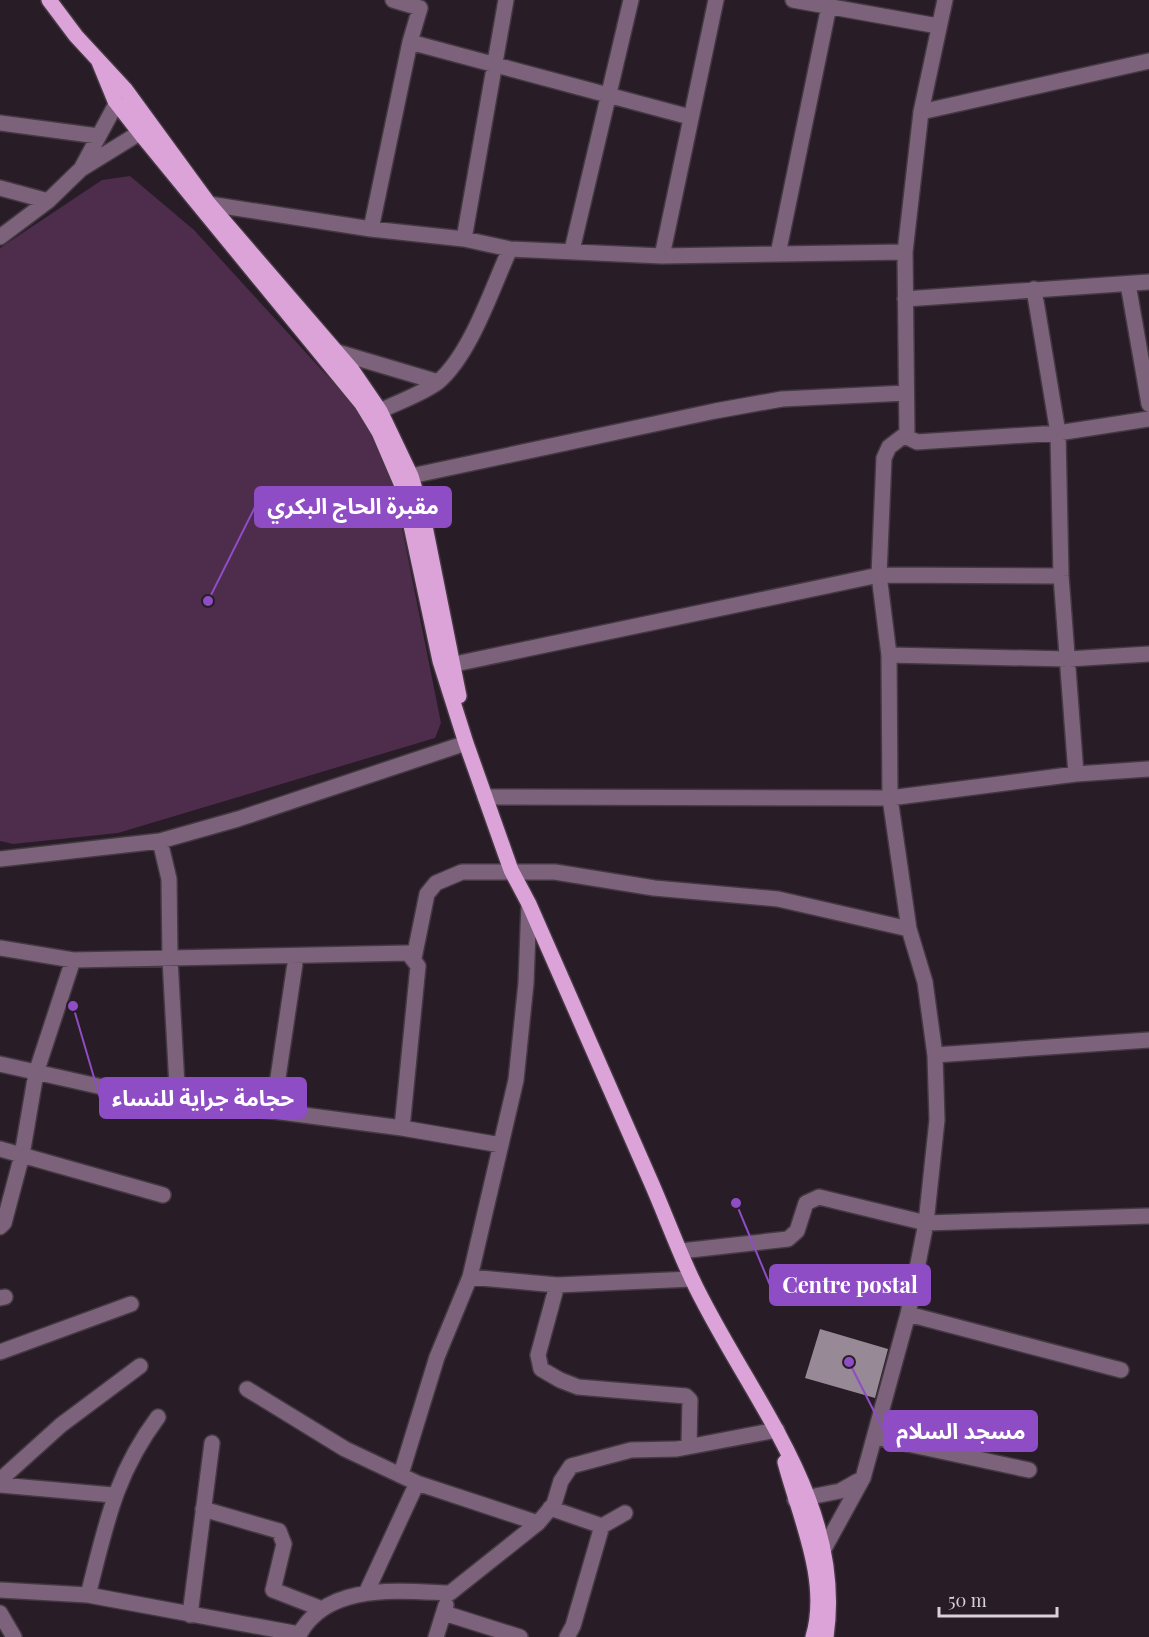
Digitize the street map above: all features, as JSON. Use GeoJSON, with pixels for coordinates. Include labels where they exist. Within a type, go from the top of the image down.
{"type":"FeatureCollection","features":[{"type":"Feature","properties":{"kind":"main road"},"geometry":{"type":"LineString","coordinates":[[49,0],[99,62],[146,129],[362,404],[379,432],[404,488],[441,661],[466,743],[511,870],[529,904],[692,1279],[777,1430],[802,1498],[820,1532],[817,1625],[813,1637]]}},
{"type":"Feature","properties":{"kind":"main road"},"geometry":{"type":"LineString","coordinates":[[146,129],[337,352],[380,411],[411,476],[423,516],[454,664],[466,743]]}},
{"type":"Feature","properties":{"kind":"main road"},"geometry":{"type":"LineString","coordinates":[[819,1559],[830,1601],[826,1637]]}},
{"type":"Feature","properties":{"kind":"street"},"geometry":{"type":"LineString","coordinates":[[371,229],[410,42],[420,8],[393,0]]}},
{"type":"Feature","properties":{"kind":"street"},"geometry":{"type":"LineString","coordinates":[[464,239],[506,0]]}},
{"type":"Feature","properties":{"kind":"street"},"geometry":{"type":"LineString","coordinates":[[572,250],[607,93],[631,0]]}},
{"type":"Feature","properties":{"kind":"street"},"geometry":{"type":"LineString","coordinates":[[662,256],[716,0]]}},
{"type":"Feature","properties":{"kind":"street"},"geometry":{"type":"LineString","coordinates":[[793,0],[938,27]]}},
{"type":"Feature","properties":{"kind":"street"},"geometry":{"type":"LineString","coordinates":[[945,0],[921,112],[905,252],[906,434],[909,440],[917,442],[1058,433],[1149,419]]}},
{"type":"Feature","properties":{"kind":"street"},"geometry":{"type":"LineString","coordinates":[[778,254],[829,6]]}},
{"type":"Feature","properties":{"kind":"street"},"geometry":{"type":"LineString","coordinates":[[410,42],[495,67],[607,93],[690,117]]}},
{"type":"Feature","properties":{"kind":"street"},"geometry":{"type":"LineString","coordinates":[[921,112],[1149,61]]}},
{"type":"Feature","properties":{"kind":"street"},"geometry":{"type":"LineString","coordinates":[[81,169],[120,95]]}},
{"type":"Feature","properties":{"kind":"street"},"geometry":{"type":"LineString","coordinates":[[0,123],[98,136]]}},
{"type":"Feature","properties":{"kind":"street"},"geometry":{"type":"LineString","coordinates":[[0,237],[48,201],[81,169],[146,129]]}},
{"type":"Feature","properties":{"kind":"street"},"geometry":{"type":"LineString","coordinates":[[0,188],[48,201]]}},
{"type":"Feature","properties":{"kind":"street"},"geometry":{"type":"LineString","coordinates":[[209,204],[371,229],[464,239],[510,249],[572,250],[662,256],[905,252]]}},
{"type":"Feature","properties":{"kind":"street"},"geometry":{"type":"LineString","coordinates":[[380,411],[438,382],[465,346],[510,249]]}},
{"type":"Feature","properties":{"kind":"street"},"geometry":{"type":"LineString","coordinates":[[905,299],[1149,282]]}},
{"type":"Feature","properties":{"kind":"street"},"geometry":{"type":"LineString","coordinates":[[1128,284],[1149,404]]}},
{"type":"Feature","properties":{"kind":"street"},"geometry":{"type":"LineString","coordinates":[[1034,289],[1058,433],[1061,576],[1076,774]]}},
{"type":"Feature","properties":{"kind":"street"},"geometry":{"type":"LineString","coordinates":[[337,352],[438,382]]}},
{"type":"Feature","properties":{"kind":"street"},"geometry":{"type":"LineString","coordinates":[[411,476],[782,399],[906,393]]}},
{"type":"Feature","properties":{"kind":"street"},"geometry":{"type":"LineString","coordinates":[[819,1559],[863,1478],[875,1437],[908,1314],[926,1223],[937,1120],[934,1055],[925,982],[909,929],[891,798],[890,655],[879,575],[884,458],[889,447],[906,434]]}},
{"type":"Feature","properties":{"kind":"street"},"geometry":{"type":"LineString","coordinates":[[454,664],[879,575],[1061,576]]}},
{"type":"Feature","properties":{"kind":"street"},"geometry":{"type":"LineString","coordinates":[[890,655],[1068,659],[1149,654]]}},
{"type":"Feature","properties":{"kind":"street"},"geometry":{"type":"LineString","coordinates":[[0,859],[160,841],[238,819],[466,743]]}},
{"type":"Feature","properties":{"kind":"street"},"geometry":{"type":"LineString","coordinates":[[485,796],[891,798],[1076,774],[1149,769]]}},
{"type":"Feature","properties":{"kind":"street"},"geometry":{"type":"LineString","coordinates":[[160,841],[169,879],[170,959],[178,1104]]}},
{"type":"Feature","properties":{"kind":"street"},"geometry":{"type":"LineString","coordinates":[[414,958],[427,894],[436,883],[462,872],[511,870],[555,872],[702,893],[778,899],[909,929]]}},
{"type":"Feature","properties":{"kind":"street"},"geometry":{"type":"LineString","coordinates":[[401,1474],[438,1358],[470,1277],[516,1080],[526,983],[529,904]]}},
{"type":"Feature","properties":{"kind":"street"},"geometry":{"type":"LineString","coordinates":[[0,948],[74,960],[408,953],[418,966],[402,1128]]}},
{"type":"Feature","properties":{"kind":"street"},"geometry":{"type":"LineString","coordinates":[[273,1111],[296,957]]}},
{"type":"Feature","properties":{"kind":"street"},"geometry":{"type":"LineString","coordinates":[[0,1227],[4,1223],[22,1155],[36,1072],[74,960]]}},
{"type":"Feature","properties":{"kind":"street"},"geometry":{"type":"LineString","coordinates":[[934,1055],[1149,1040]]}},
{"type":"Feature","properties":{"kind":"street"},"geometry":{"type":"LineString","coordinates":[[0,1064],[178,1104],[273,1111],[402,1128],[501,1145]]}},
{"type":"Feature","properties":{"kind":"street"},"geometry":{"type":"LineString","coordinates":[[0,1149],[163,1195]]}},
{"type":"Feature","properties":{"kind":"street"},"geometry":{"type":"LineString","coordinates":[[681,1251],[788,1239],[797,1231],[806,1203],[819,1197],[926,1223],[1149,1216]]}},
{"type":"Feature","properties":{"kind":"street"},"geometry":{"type":"LineString","coordinates":[[470,1277],[557,1285],[692,1279]]}},
{"type":"Feature","properties":{"kind":"street"},"geometry":{"type":"LineString","coordinates":[[557,1285],[538,1355],[541,1368],[560,1380],[578,1386],[686,1396],[690,1400],[689,1446]]}},
{"type":"Feature","properties":{"kind":"street"},"geometry":{"type":"LineString","coordinates":[[0,1352],[131,1304]]}},
{"type":"Feature","properties":{"kind":"street"},"geometry":{"type":"LineString","coordinates":[[908,1314],[1121,1370]]}},
{"type":"Feature","properties":{"kind":"street"},"geometry":{"type":"LineString","coordinates":[[0,1483],[61,1425],[140,1366]]}},
{"type":"Feature","properties":{"kind":"street"},"geometry":{"type":"LineString","coordinates":[[247,1389],[345,1449],[417,1483],[538,1523]]}},
{"type":"Feature","properties":{"kind":"street"},"geometry":{"type":"LineString","coordinates":[[88,1595],[113,1495],[134,1451],[158,1417]]}},
{"type":"Feature","properties":{"kind":"street"},"geometry":{"type":"LineString","coordinates":[[436,1637],[450,1593],[538,1523],[550,1508],[571,1466],[631,1450],[677,1449],[777,1430]]}},
{"type":"Feature","properties":{"kind":"street"},"geometry":{"type":"LineString","coordinates":[[875,1437],[1029,1470]]}},
{"type":"Feature","properties":{"kind":"street"},"geometry":{"type":"LineString","coordinates":[[190,1615],[212,1443]]}},
{"type":"Feature","properties":{"kind":"street"},"geometry":{"type":"LineString","coordinates":[[802,1498],[840,1491],[863,1478]]}},
{"type":"Feature","properties":{"kind":"street"},"geometry":{"type":"LineString","coordinates":[[0,1483],[113,1495]]}},
{"type":"Feature","properties":{"kind":"street"},"geometry":{"type":"LineString","coordinates":[[366,1593],[417,1483]]}},
{"type":"Feature","properties":{"kind":"street"},"geometry":{"type":"LineString","coordinates":[[550,1508],[602,1526]]}},
{"type":"Feature","properties":{"kind":"street"},"geometry":{"type":"LineString","coordinates":[[204,1509],[279,1531],[284,1544],[273,1590],[322,1609]]}},
{"type":"Feature","properties":{"kind":"street"},"geometry":{"type":"LineString","coordinates":[[567,1637],[573,1626],[602,1526],[625,1513]]}},
{"type":"Feature","properties":{"kind":"street"},"geometry":{"type":"LineString","coordinates":[[0,1590],[88,1595],[299,1636],[322,1609],[366,1593],[387,1591],[450,1593]]}},
{"type":"Feature","properties":{"kind":"street"},"geometry":{"type":"LineString","coordinates":[[0,1613],[8,1634]]}},
{"type":"Feature","properties":{"kind":"street"},"geometry":{"type":"LineString","coordinates":[[444,1613],[520,1637]]}},
{"type":"Feature","properties":{"kind":"shaded area"},"geometry":{"type":"Polygon","coordinates":[[[130,176],[194,230],[362,414],[385,456],[392,478],[441,723],[435,738],[118,833],[13,844],[0,841],[0,248],[102,180],[130,176]]]}},
{"type":"Feature","properties":{"kind":"building"},"geometry":{"type":"Polygon","coordinates":[[[820,1329],[888,1349],[875,1398],[805,1378],[820,1329]]]}},
{"type":"Feature","properties":{"kind":"place","name":"مقبرة الحاج البكري"},"geometry":{"type":"Point","coordinates":[208,601]}},
{"type":"Feature","properties":{"kind":"place","name":"حجامة جراية للنساء"},"geometry":{"type":"Point","coordinates":[73,1006]}},
{"type":"Feature","properties":{"kind":"place","name":"Centre postal"},"geometry":{"type":"Point","coordinates":[736,1203]}},
{"type":"Feature","properties":{"kind":"place","name":"مسجد السلام"},"geometry":{"type":"Point","coordinates":[849,1362]}}]}
